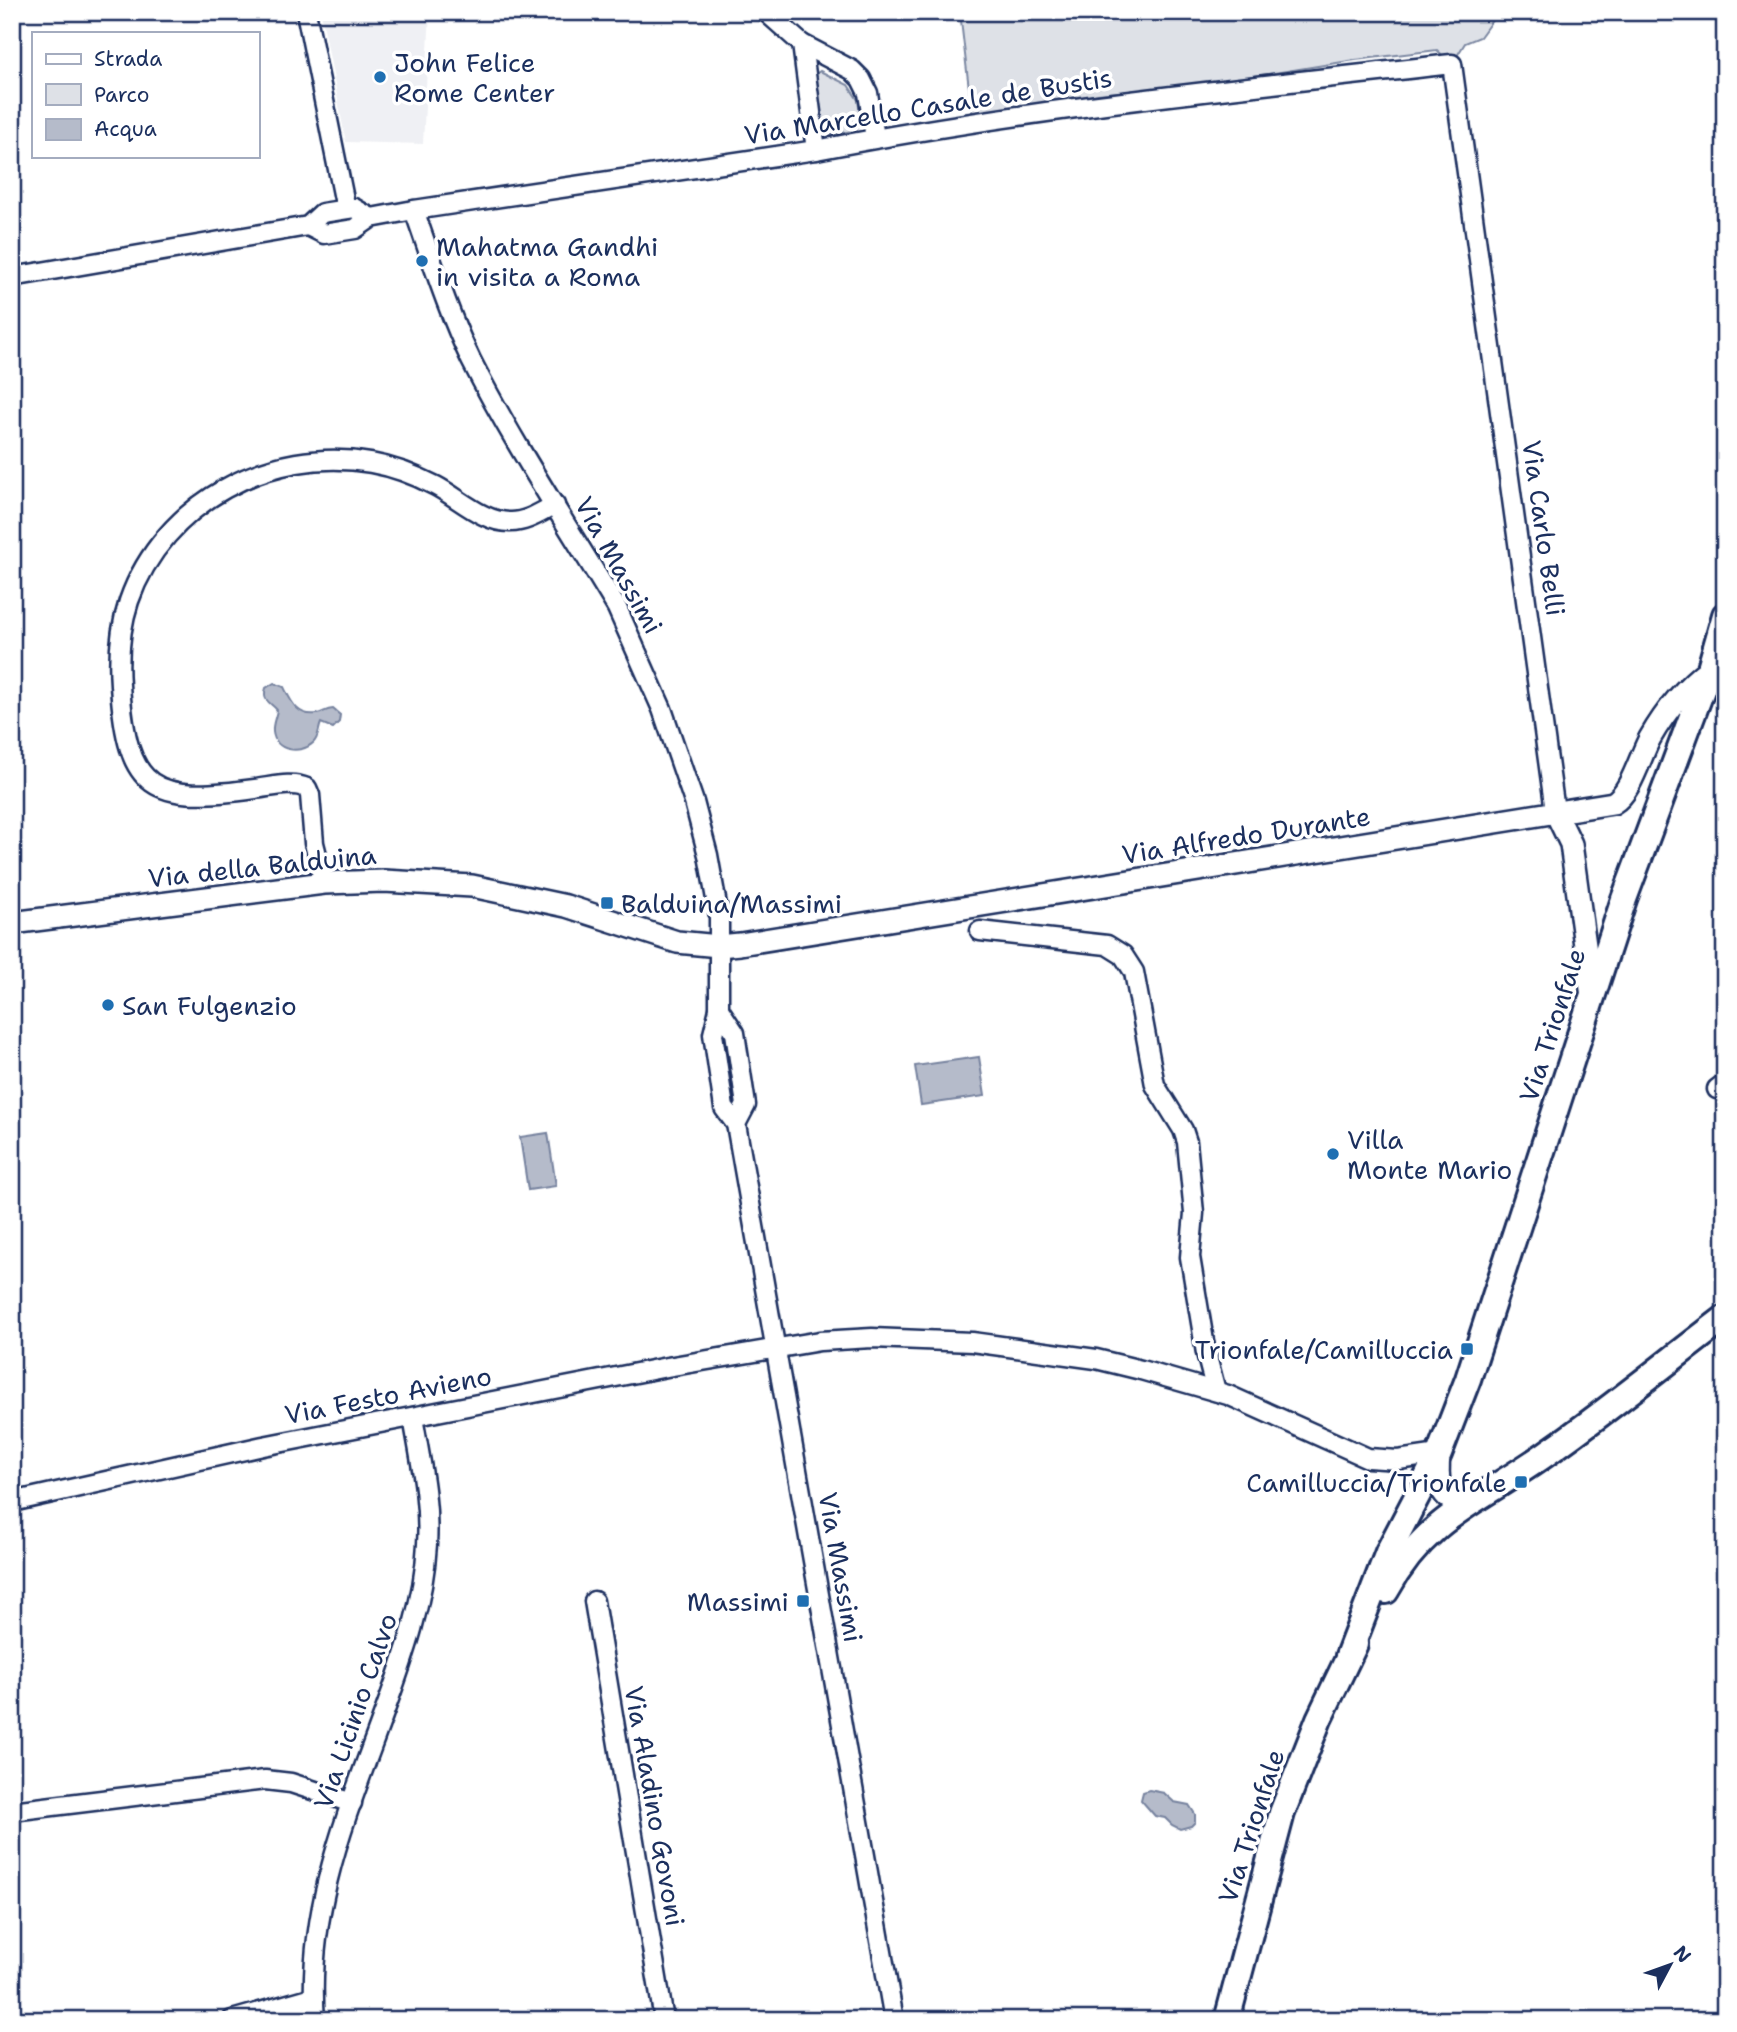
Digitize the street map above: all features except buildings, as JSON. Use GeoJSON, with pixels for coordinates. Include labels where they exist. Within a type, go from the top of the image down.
{"type":"FeatureCollection","features":[{"type":"Feature","properties":{"kind":"main road","name":"Via Trionfale"},"geometry":{"type":"LineString","coordinates":[[1348,1656],[1388,1552],[1439,1454],[1468,1379],[1624,899],[1710,668],[1725,615]]}},
{"type":"Feature","properties":{"kind":"main road"},"geometry":{"type":"LineString","coordinates":[[1462,1506],[1551,1451],[1725,1318]]}},
{"type":"Feature","properties":{"kind":"main road","name":"Via Trionfale"},"geometry":{"type":"LineString","coordinates":[[1225,2019],[1282,1813],[1319,1719],[1348,1656],[1408,1556],[1435,1528],[1462,1506]]}},
{"type":"Feature","properties":{"kind":"street"},"geometry":{"type":"LineString","coordinates":[[306,12],[346,209]]}},
{"type":"Feature","properties":{"kind":"street"},"geometry":{"type":"LineString","coordinates":[[766,12],[802,44],[852,70],[861,79],[868,93],[875,138]]}},
{"type":"Feature","properties":{"kind":"street"},"geometry":{"type":"LineString","coordinates":[[802,44],[816,150]]}},
{"type":"Feature","properties":{"kind":"street","name":"Via Marcello Casale de Bustis"},"geometry":{"type":"LineString","coordinates":[[414,210],[1159,97],[1452,64]]}},
{"type":"Feature","properties":{"kind":"street","name":"Via Carlo Belli"},"geometry":{"type":"LineString","coordinates":[[1452,64],[1555,811],[1571,844],[1592,996]]}},
{"type":"Feature","properties":{"kind":"street"},"geometry":{"type":"LineString","coordinates":[[12,278],[308,226],[322,213],[354,208],[370,218]]}},
{"type":"Feature","properties":{"kind":"street"},"geometry":{"type":"LineString","coordinates":[[308,226],[324,234],[355,229],[370,218],[414,210]]}},
{"type":"Feature","properties":{"kind":"street","name":"Via Massimi"},"geometry":{"type":"LineString","coordinates":[[414,210],[451,315],[471,359],[492,400],[617,608],[662,709],[694,802],[716,893],[719,1009],[713,1034],[724,1108],[736,1124],[894,2020]]}},
{"type":"Feature","properties":{"kind":"street"},"geometry":{"type":"LineString","coordinates":[[324,883],[314,843],[310,795],[307,789],[292,784],[240,791],[176,793],[153,784],[136,765],[123,724],[119,655],[129,599],[145,569],[174,528],[208,498],[246,478],[298,463],[346,459],[396,468],[433,485],[498,522],[528,519],[555,505]]}},
{"type":"Feature","properties":{"kind":"street","name":"Via Alfredo Durante"},"geometry":{"type":"LineString","coordinates":[[719,946],[1160,878],[1609,804],[1618,801],[1625,792],[1651,737],[1669,709],[1689,685],[1710,668]]}},
{"type":"Feature","properties":{"kind":"street","name":"Via della Balduina"},"geometry":{"type":"LineString","coordinates":[[12,923],[324,883],[384,881],[472,886],[566,906],[665,939],[719,946]]}},
{"type":"Feature","properties":{"kind":"street"},"geometry":{"type":"LineString","coordinates":[[980,931],[1107,945],[1123,955],[1134,972],[1155,1085],[1183,1130],[1187,1142],[1194,1213],[1190,1257],[1206,1353],[1216,1391]]}},
{"type":"Feature","properties":{"kind":"street","name":"Via Festo Avieno"},"geometry":{"type":"LineString","coordinates":[[12,1502],[263,1446],[667,1367],[820,1341],[872,1338],[972,1342],[1096,1359],[1216,1391],[1260,1408],[1368,1458],[1398,1460],[1439,1454]]}},
{"type":"Feature","properties":{"kind":"street","name":"Via Licinio Calvo"},"geometry":{"type":"LineString","coordinates":[[315,2020],[314,1956],[327,1880],[408,1645],[426,1556],[426,1507],[413,1417]]}},
{"type":"Feature","properties":{"kind":"street","name":"Via Trionfale"},"geometry":{"type":"LineString","coordinates":[[1439,1454],[1438,1474],[1442,1491],[1448,1499],[1462,1506]]}},
{"type":"Feature","properties":{"kind":"street","name":"Via Aladino Govoni"},"geometry":{"type":"LineString","coordinates":[[594,1601],[664,2020]]}},
{"type":"Feature","properties":{"kind":"street"},"geometry":{"type":"LineString","coordinates":[[12,1811],[231,1782],[265,1780],[292,1783],[352,1803]]}},
{"type":"Feature","properties":{"kind":"street"},"geometry":{"type":"LineString","coordinates":[[232,2020],[313,1997]]}},
{"type":"Feature","properties":{"kind":"shaded area","name":"John Felice Rome Center"},"geometry":{"type":"Polygon","coordinates":[[[321,12],[430,12],[423,144],[346,142],[321,12]]]}},
{"type":"Feature","properties":{"kind":"green space"},"geometry":{"type":"Polygon","coordinates":[[[960,12],[1498,12],[1480,37],[1465,43],[1452,64],[1437,50],[1212,83],[1098,94],[999,115],[972,114],[960,12]]]}},
{"type":"Feature","properties":{"kind":"green space"},"geometry":{"type":"Polygon","coordinates":[[[820,71],[848,85],[858,100],[861,120],[854,131],[826,135],[821,133],[812,77],[820,71]]]}},
{"type":"Feature","properties":{"kind":"water"},"geometry":{"type":"Polygon","coordinates":[[[274,683],[284,687],[292,702],[304,713],[317,714],[333,709],[340,715],[339,722],[333,728],[321,723],[316,739],[308,747],[295,750],[283,747],[273,732],[277,710],[265,696],[266,688],[274,683]]]}},
{"type":"Feature","properties":{"kind":"water"},"geometry":{"type":"Polygon","coordinates":[[[979,1057],[985,1096],[921,1105],[915,1066],[979,1057]]]}},
{"type":"Feature","properties":{"kind":"water"},"geometry":{"type":"Polygon","coordinates":[[[548,1133],[556,1186],[528,1190],[520,1137],[548,1133]]]}},
{"type":"Feature","properties":{"kind":"water"},"geometry":{"type":"Polygon","coordinates":[[[1149,1790],[1164,1793],[1174,1802],[1189,1805],[1195,1814],[1195,1822],[1180,1829],[1165,1818],[1155,1816],[1141,1800],[1143,1792],[1149,1790]]]}},
{"type":"Feature","properties":{"kind":"place","name":"John Felice Rome Center"},"geometry":{"type":"Point","coordinates":[380,77]}},
{"type":"Feature","properties":{"kind":"place","name":"Mahatma Gandhi in visita a Roma"},"geometry":{"type":"Point","coordinates":[422,261]}},
{"type":"Feature","properties":{"kind":"place","name":"Balduina/Massimi"},"geometry":{"type":"Point","coordinates":[607,903]}},
{"type":"Feature","properties":{"kind":"place","name":"San Fulgenzio"},"geometry":{"type":"Point","coordinates":[108,1005]}},
{"type":"Feature","properties":{"kind":"place","name":"Villa Monte Mario"},"geometry":{"type":"Point","coordinates":[1333,1154]}},
{"type":"Feature","properties":{"kind":"place","name":"Trionfale/Camilluccia"},"geometry":{"type":"Point","coordinates":[1467,1349]}},
{"type":"Feature","properties":{"kind":"place","name":"Camilluccia/Trionfale"},"geometry":{"type":"Point","coordinates":[1521,1482]}},
{"type":"Feature","properties":{"kind":"place","name":"Massimi"},"geometry":{"type":"Point","coordinates":[803,1601]}}]}
